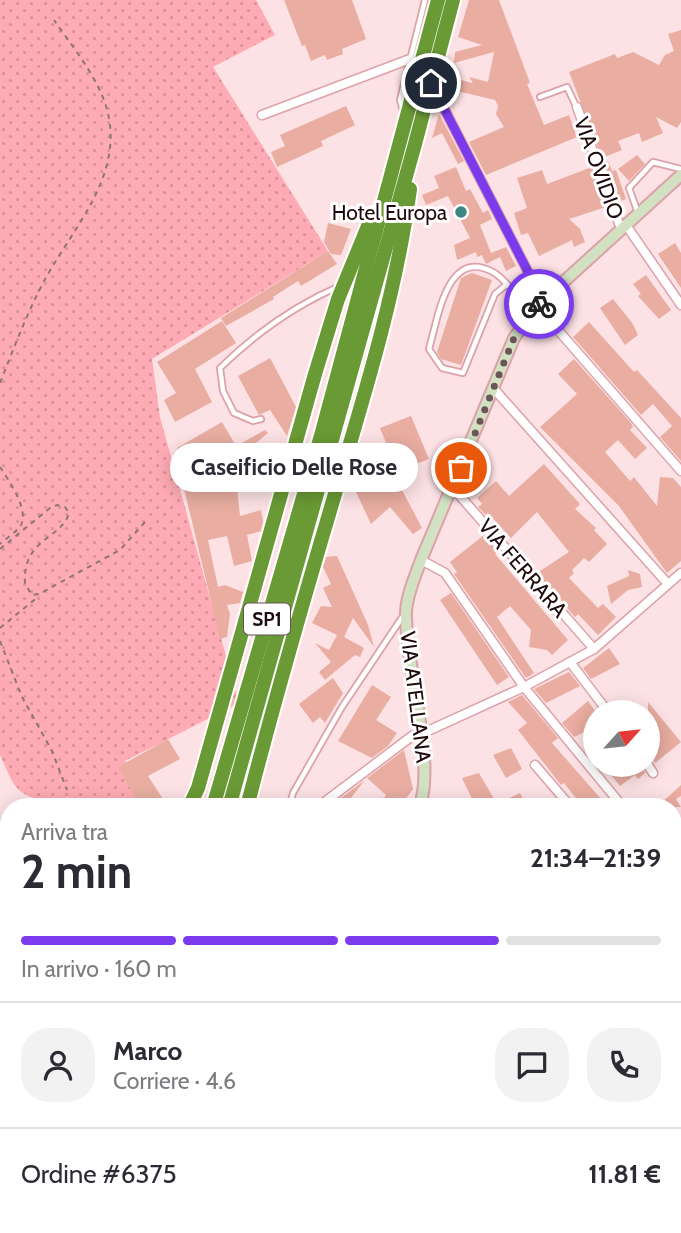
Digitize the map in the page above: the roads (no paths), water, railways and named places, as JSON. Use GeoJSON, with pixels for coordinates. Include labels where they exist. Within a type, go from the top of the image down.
{"type":"FeatureCollection","features":[{"type":"Feature","properties":{"kind":"highway"},"geometry":{"type":"LineString","coordinates":[[328,433],[391,174],[438,0]]}},
{"type":"Feature","properties":{"kind":"highway","name":"SP1"},"geometry":{"type":"LineString","coordinates":[[216,798],[415,144],[453,0]]}},
{"type":"Feature","properties":{"kind":"highway"},"geometry":{"type":"LineString","coordinates":[[249,798],[276,695],[379,343],[402,250],[415,144]]}},
{"type":"Feature","properties":{"kind":"highway"},"geometry":{"type":"LineString","coordinates":[[193,798],[202,775],[314,374],[344,284],[391,174]]}},
{"type":"Feature","properties":{"kind":"highway","name":"SP1"},"geometry":{"type":"LineString","coordinates":[[231,798],[328,433]]}},
{"type":"Feature","properties":{"kind":"main road","name":"VIA ATELLANA"},"geometry":{"type":"LineString","coordinates":[[421,798],[426,774],[409,666],[406,611],[421,560],[514,338],[537,307],[680,177]]}},
{"type":"Feature","properties":{"kind":"street"},"geometry":{"type":"LineString","coordinates":[[262,116],[410,59]]}},
{"type":"Feature","properties":{"kind":"street"},"geometry":{"type":"LineString","coordinates":[[431,83],[537,307],[681,471]]}},
{"type":"Feature","properties":{"kind":"street","name":"VIA OVIDIO"},"geometry":{"type":"LineString","coordinates":[[577,107],[624,227],[681,305]]}},
{"type":"Feature","properties":{"kind":"street"},"geometry":{"type":"LineString","coordinates":[[494,389],[668,584]]}},
{"type":"Feature","properties":{"kind":"street","name":"VIA FERRARA"},"geometry":{"type":"LineString","coordinates":[[453,488],[594,649]]}},
{"type":"Feature","properties":{"kind":"street"},"geometry":{"type":"LineString","coordinates":[[421,560],[445,573],[524,687],[616,798]]}},
{"type":"Feature","properties":{"kind":"street"},"geometry":{"type":"LineString","coordinates":[[330,798],[412,736],[524,687],[594,649],[681,573]]}},
{"type":"Feature","properties":{"kind":"street"},"geometry":{"type":"LineString","coordinates":[[570,662],[599,700]]}},
{"type":"Feature","properties":{"kind":"street"},"geometry":{"type":"LineString","coordinates":[[536,765],[564,798]]}},
{"type":"Feature","properties":{"kind":"lane"},"geometry":{"type":"LineString","coordinates":[[406,120],[400,100],[425,0]]}},
{"type":"Feature","properties":{"kind":"lane"},"geometry":{"type":"LineString","coordinates":[[540,97],[567,87],[577,107]]}},
{"type":"Feature","properties":{"kind":"lane"},"geometry":{"type":"LineString","coordinates":[[638,214],[629,188],[653,162],[680,177]]}},
{"type":"Feature","properties":{"kind":"lane"},"geometry":{"type":"LineString","coordinates":[[506,285],[495,295],[463,373],[442,368],[429,349],[446,292],[462,267],[471,265],[494,272],[506,285],[537,307]]}},
{"type":"Feature","properties":{"kind":"lane"},"geometry":{"type":"LineString","coordinates":[[261,419],[253,421],[234,413],[223,391],[220,368],[256,333],[308,300],[344,284]]}},
{"type":"Feature","properties":{"kind":"lane"},"geometry":{"type":"LineString","coordinates":[[292,798],[342,707],[406,611]]}},
{"type":"Feature","properties":{"kind":"place","name":"Hotel Europa"},"geometry":{"type":"Point","coordinates":[461,212]}},
{"type":"Feature","properties":{"kind":"place","name":"Caseificio Delle Rose"},"geometry":{"type":"Point","coordinates":[461,468]}}]}
